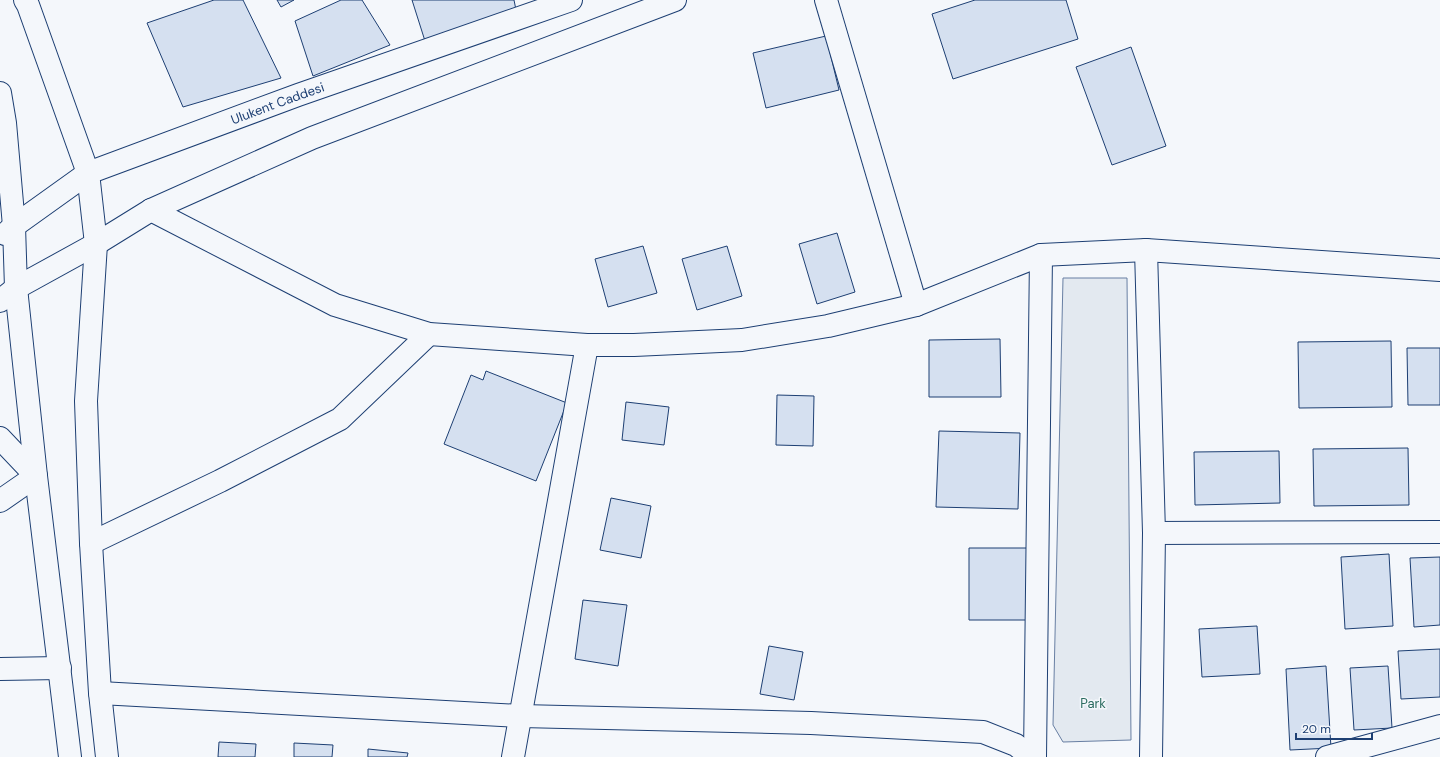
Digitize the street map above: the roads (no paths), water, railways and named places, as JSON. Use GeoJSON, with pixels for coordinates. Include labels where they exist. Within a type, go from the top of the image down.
{"type":"FeatureCollection","features":[{"type":"Feature","properties":{"kind":"street","name":"Ulukent Caddesi"},"geometry":{"type":"LineString","coordinates":[[7,232],[88,173],[298,95],[571,0]]}},
{"type":"Feature","properties":{"kind":"street"},"geometry":{"type":"LineString","coordinates":[[8,295],[151,210],[312,138],[675,0]]}},
{"type":"Feature","properties":{"kind":"street"},"geometry":{"type":"LineString","coordinates":[[826,0],[916,305]]}},
{"type":"Feature","properties":{"kind":"street"},"geometry":{"type":"LineString","coordinates":[[29,2],[88,173],[96,244],[86,401],[91,543],[100,693],[107,757]]}},
{"type":"Feature","properties":{"kind":"street"},"geometry":{"type":"LineString","coordinates":[[0,93],[7,232],[8,295],[36,476],[70,757]]}},
{"type":"Feature","properties":{"kind":"street"},"geometry":{"type":"LineString","coordinates":[[151,210],[334,305],[429,334],[587,345],[634,345],[742,340],[828,326],[916,305],[1041,256],[1146,250],[1440,270]]}},
{"type":"Feature","properties":{"kind":"street"},"geometry":{"type":"LineString","coordinates":[[1146,250],[1154,533],[1151,757]]}},
{"type":"Feature","properties":{"kind":"street"},"geometry":{"type":"LineString","coordinates":[[1035,757],[1041,256]]}},
{"type":"Feature","properties":{"kind":"street"},"geometry":{"type":"LineString","coordinates":[[91,543],[220,481],[340,419],[429,334]]}},
{"type":"Feature","properties":{"kind":"street"},"geometry":{"type":"LineString","coordinates":[[513,757],[587,345]]}},
{"type":"Feature","properties":{"kind":"street"},"geometry":{"type":"LineString","coordinates":[[0,438],[36,476]]}},
{"type":"Feature","properties":{"kind":"street"},"geometry":{"type":"LineString","coordinates":[[0,501],[36,476]]}},
{"type":"Feature","properties":{"kind":"street"},"geometry":{"type":"LineString","coordinates":[[1154,533],[1440,532]]}},
{"type":"Feature","properties":{"kind":"street"},"geometry":{"type":"LineString","coordinates":[[0,669],[60,668]]}},
{"type":"Feature","properties":{"kind":"street"},"geometry":{"type":"LineString","coordinates":[[100,693],[521,716],[811,723],[983,732],[1016,745],[1031,757]]}},
{"type":"Feature","properties":{"kind":"street"},"geometry":{"type":"LineString","coordinates":[[1327,757],[1440,726]]}},
{"type":"Feature","properties":{"kind":"park label","name":"Park"},"geometry":{"type":"Point","coordinates":[1093,703]}}]}
